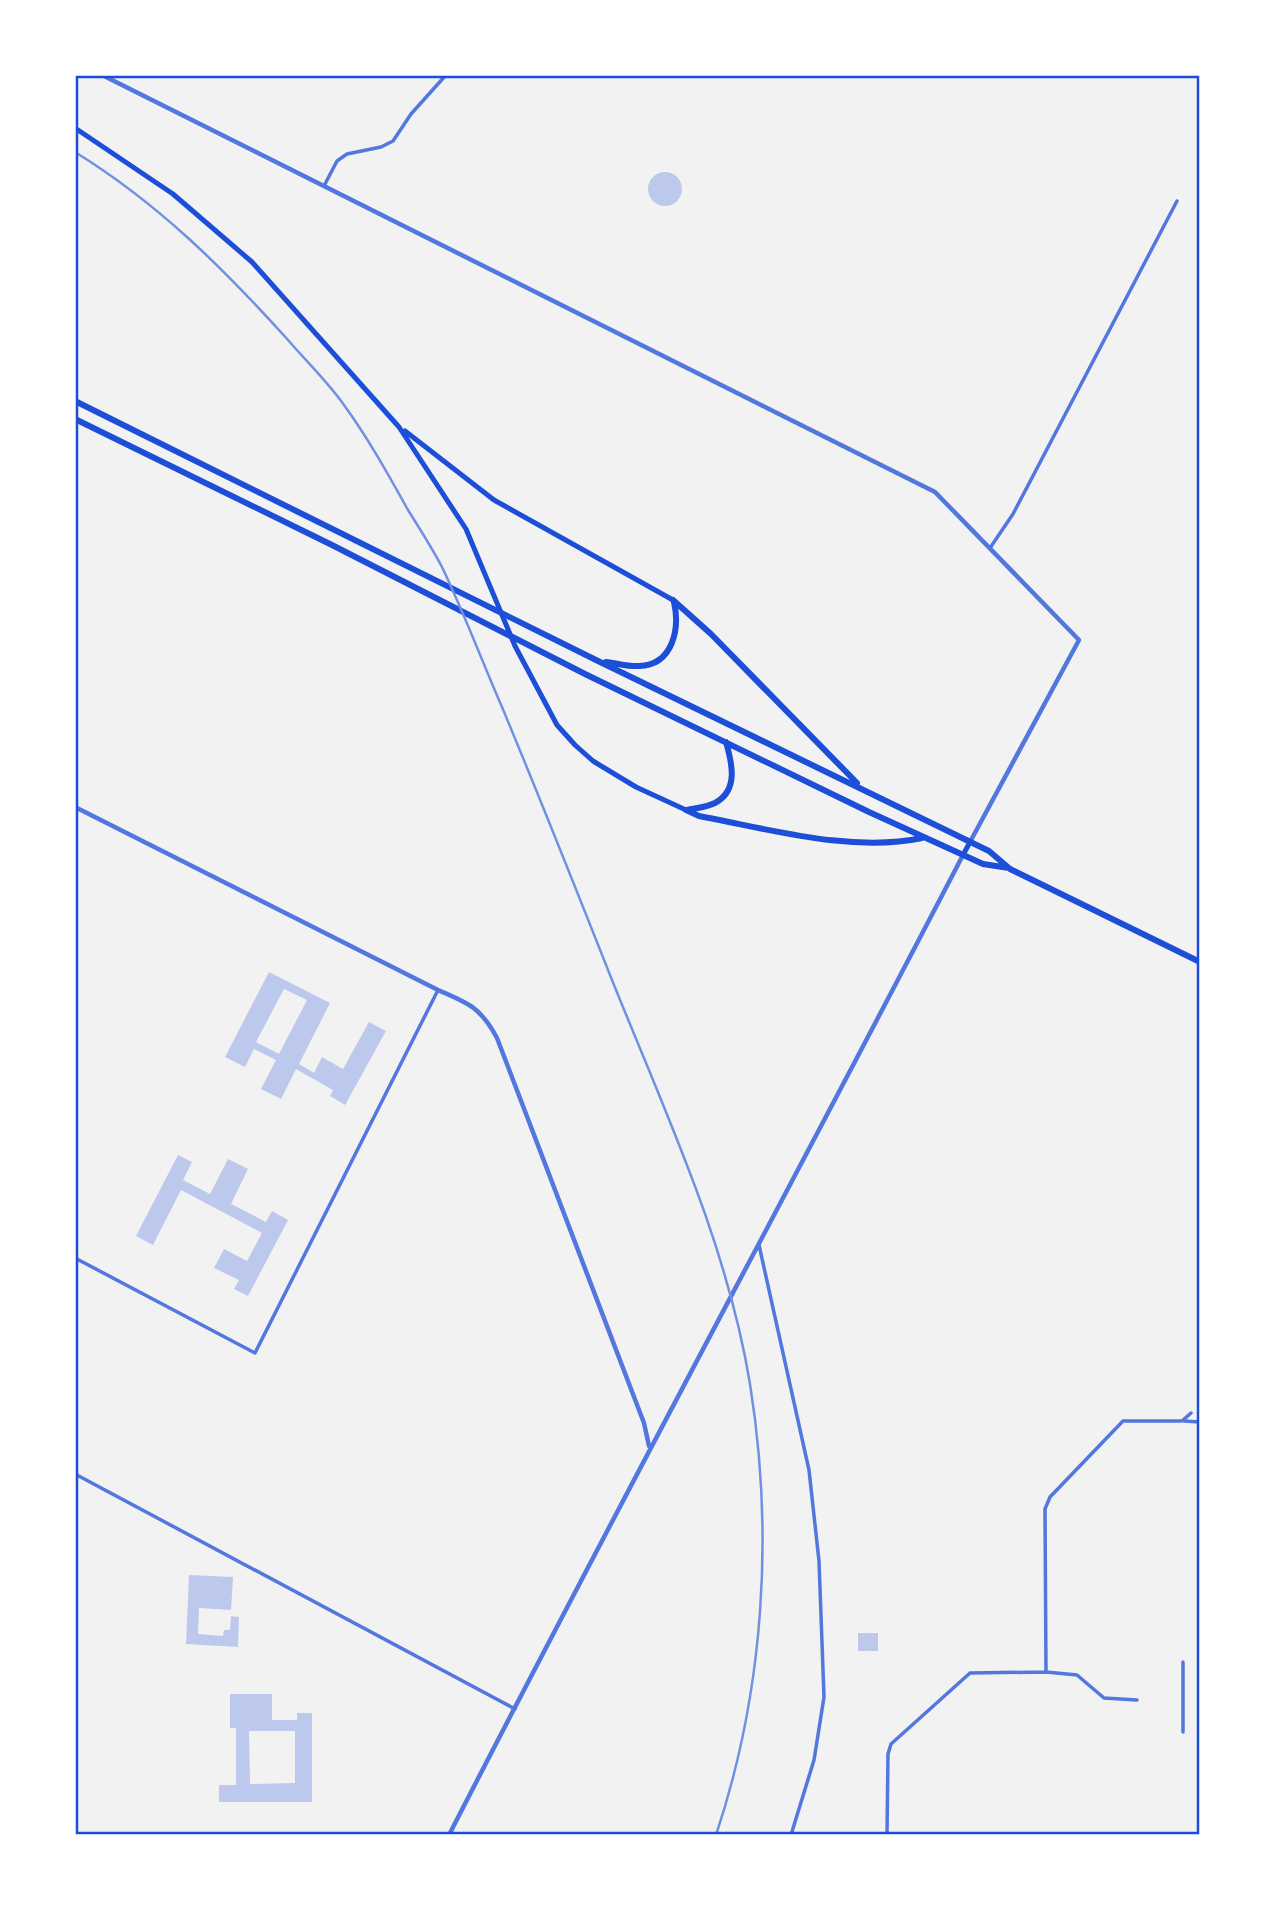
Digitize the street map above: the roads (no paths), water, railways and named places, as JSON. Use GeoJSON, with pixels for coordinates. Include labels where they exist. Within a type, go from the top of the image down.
{"type":"FeatureCollection","features":[{"type":"Feature","properties":{"kind":"main road"},"geometry":{"type":"LineString","coordinates":[[75,128],[173,194],[252,262],[399,427],[466,529],[515,646],[557,725],[593,761],[636,786],[699,816],[830,839],[886,844],[922,838]]}},
{"type":"Feature","properties":{"kind":"main road"},"geometry":{"type":"LineString","coordinates":[[75,401],[596,660],[861,787],[989,851],[1010,869],[1200,962]]}},
{"type":"Feature","properties":{"kind":"main road"},"geometry":{"type":"LineString","coordinates":[[75,419],[922,838],[983,864],[1010,869]]}},
{"type":"Feature","properties":{"kind":"main road"},"geometry":{"type":"LineString","coordinates":[[399,427],[494,500],[673,600],[711,634],[861,787]]}},
{"type":"Feature","properties":{"kind":"main road"},"geometry":{"type":"LineString","coordinates":[[596,660],[636,667],[647,666],[669,651],[676,632],[677,616],[673,600]]}},
{"type":"Feature","properties":{"kind":"main road"},"geometry":{"type":"LineString","coordinates":[[686,810],[714,803],[727,790],[733,775],[726,742]]}},
{"type":"Feature","properties":{"kind":"main road"},"geometry":{"type":"LineString","coordinates":[[963,855],[970,842]]}},
{"type":"Feature","properties":{"kind":"street"},"geometry":{"type":"LineString","coordinates":[[102,75],[935,492],[1079,639],[970,842]]}},
{"type":"Feature","properties":{"kind":"street"},"geometry":{"type":"LineString","coordinates":[[324,186],[337,161],[347,154],[381,147],[393,141],[411,114],[446,75]]}},
{"type":"Feature","properties":{"kind":"street"},"geometry":{"type":"LineString","coordinates":[[990,548],[1013,514],[1177,201]]}},
{"type":"Feature","properties":{"kind":"street"},"geometry":{"type":"LineString","coordinates":[[75,807],[438,990],[472,1004],[488,1020],[498,1038],[644,1423],[649,1447]]}},
{"type":"Feature","properties":{"kind":"street"},"geometry":{"type":"LineString","coordinates":[[449,1835],[649,1447],[759,1245],[963,855]]}},
{"type":"Feature","properties":{"kind":"street"},"geometry":{"type":"LineString","coordinates":[[75,1258],[255,1353],[438,990]]}},
{"type":"Feature","properties":{"kind":"street"},"geometry":{"type":"LineString","coordinates":[[759,1245],[810,1470],[819,1561],[824,1697],[814,1760],[791,1835]]}},
{"type":"Feature","properties":{"kind":"street"},"geometry":{"type":"LineString","coordinates":[[1182,1421],[1191,1413]]}},
{"type":"Feature","properties":{"kind":"street"},"geometry":{"type":"LineString","coordinates":[[1046,1672],[1045,1509],[1050,1497],[1123,1421],[1200,1422]]}},
{"type":"Feature","properties":{"kind":"street"},"geometry":{"type":"LineString","coordinates":[[75,1474],[515,1709]]}},
{"type":"Feature","properties":{"kind":"street"},"geometry":{"type":"LineString","coordinates":[[1183,1662],[1183,1732]]}},
{"type":"Feature","properties":{"kind":"street"},"geometry":{"type":"LineString","coordinates":[[887,1835],[888,1754],[891,1744],[970,1673],[1046,1672],[1077,1675],[1104,1698],[1137,1700]]}},
{"type":"Feature","properties":{"kind":"railway"},"geometry":{"type":"LineString","coordinates":[[75,152],[162,215],[239,288],[331,388],[377,456],[438,560],[458,602],[673,1129],[710,1229],[740,1332],[750,1384],[762,1498],[760,1612],[754,1669],[745,1725],[716,1835]]}}]}
